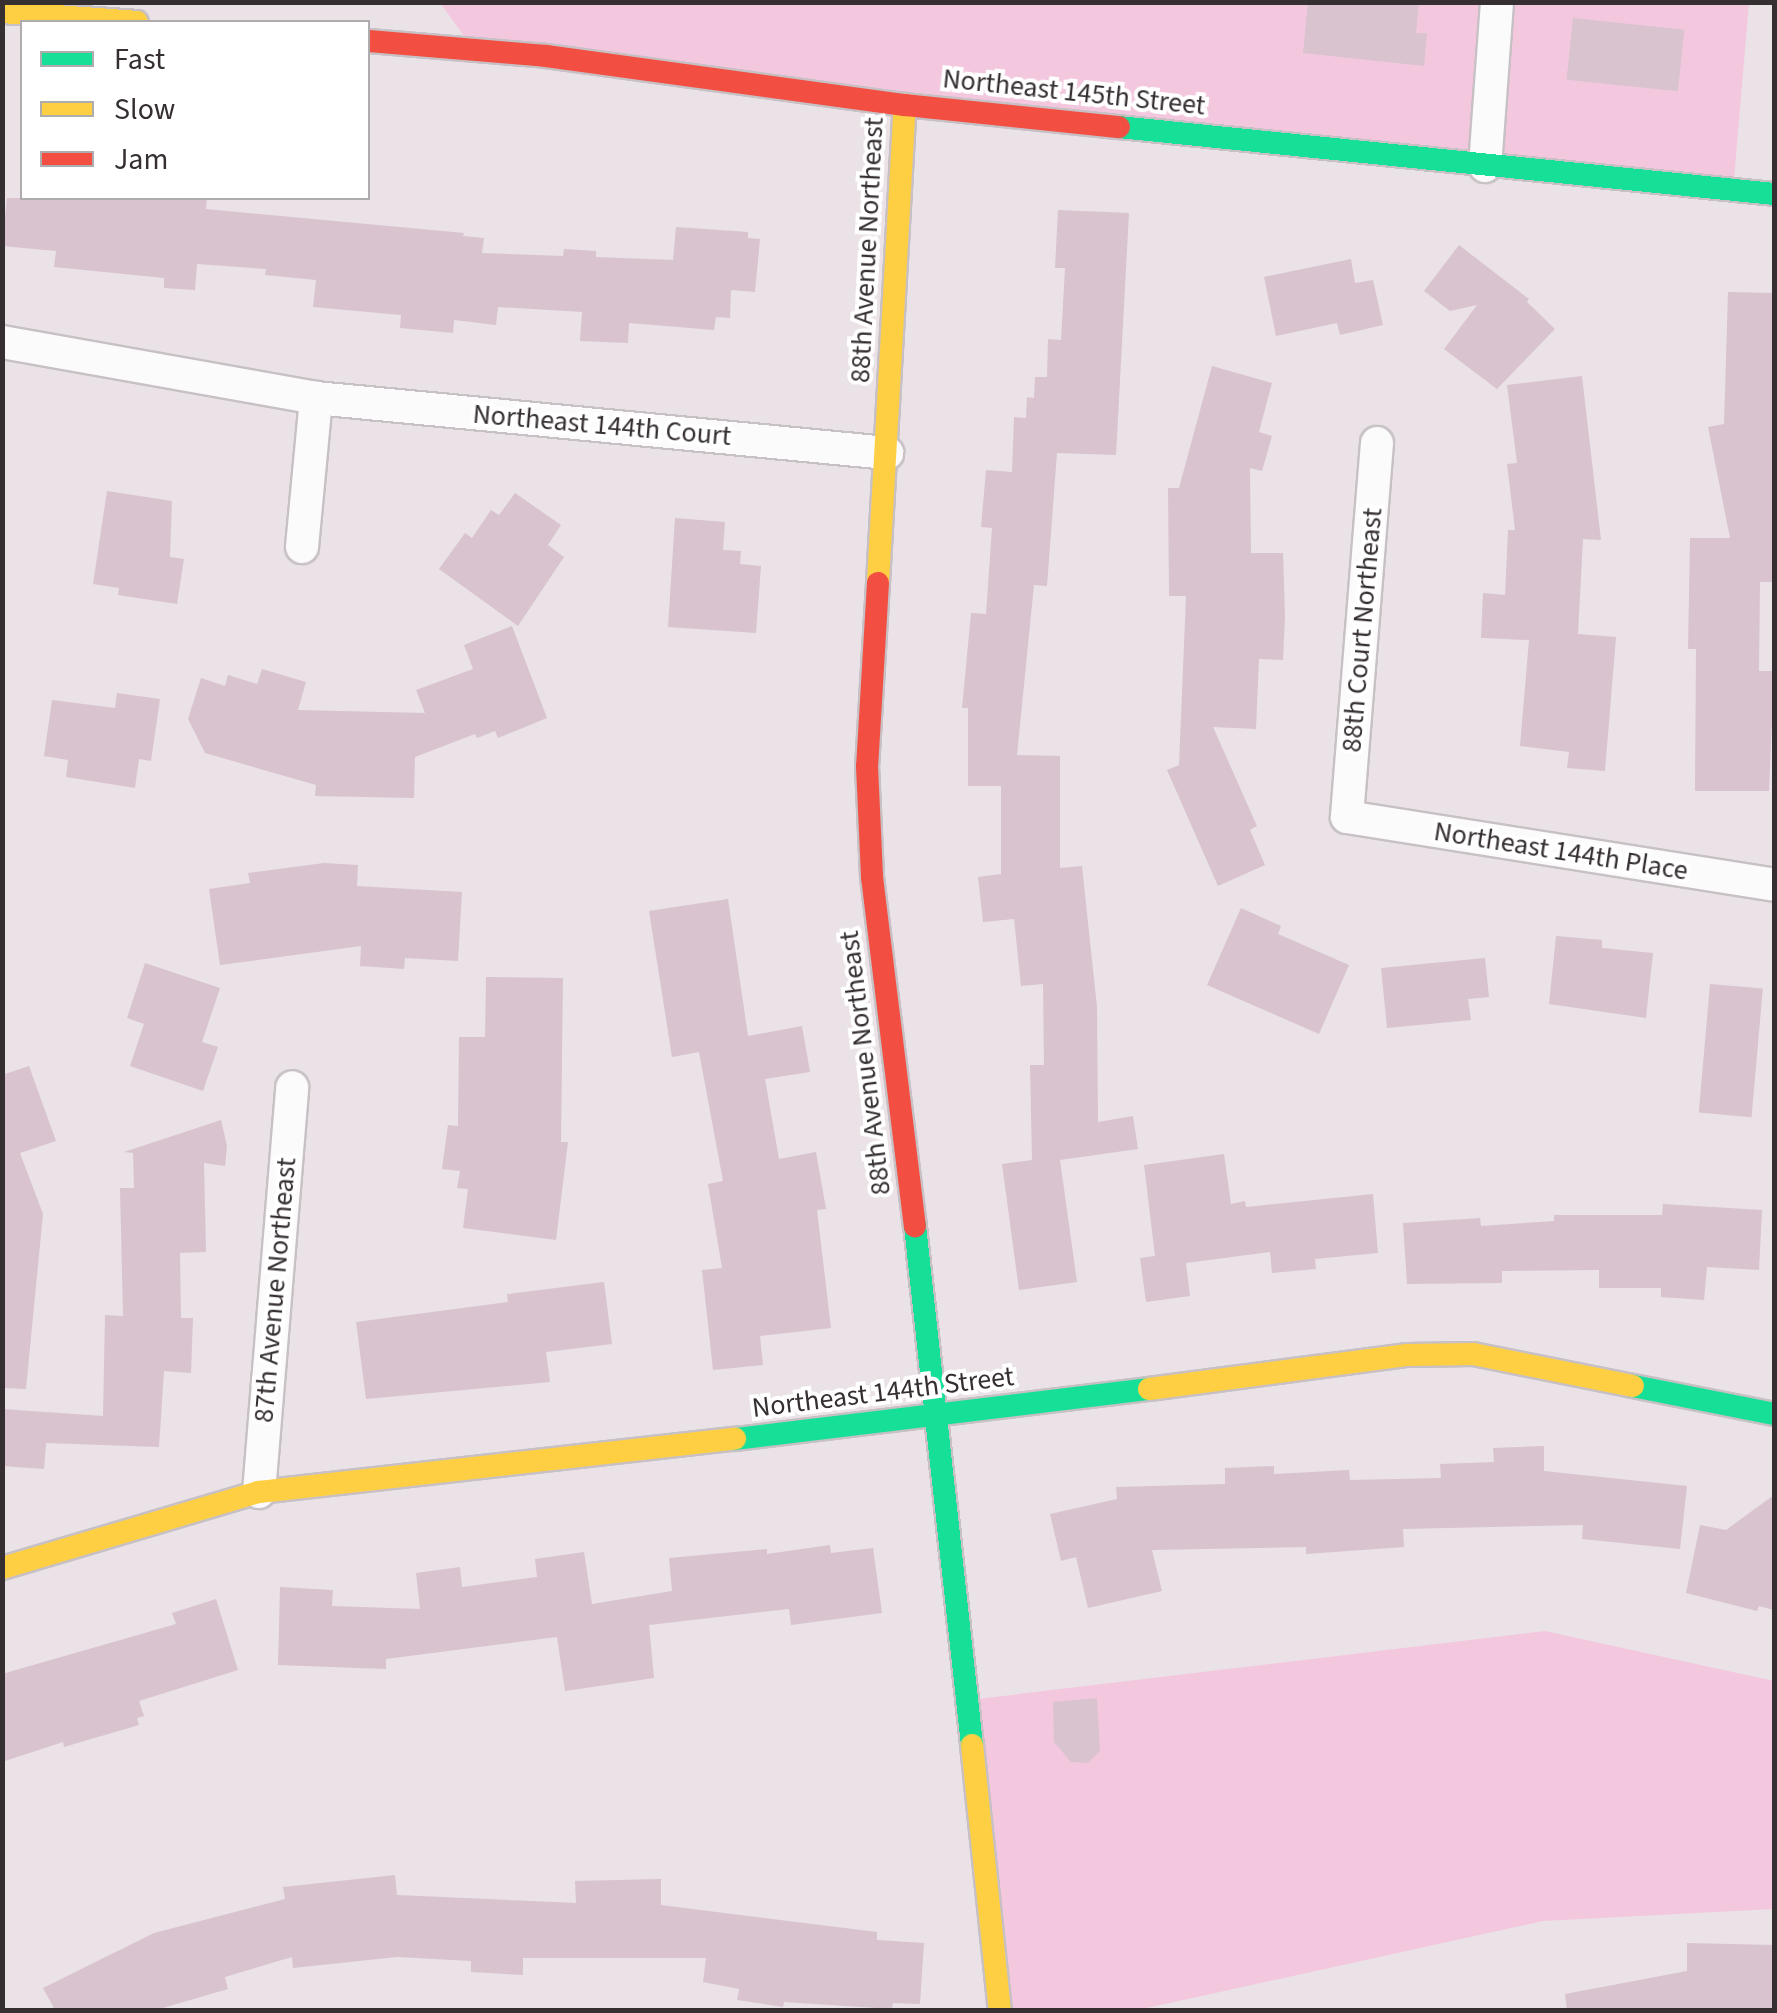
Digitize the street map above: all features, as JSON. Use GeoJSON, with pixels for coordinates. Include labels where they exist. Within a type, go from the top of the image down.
{"type":"FeatureCollection","features":[{"type":"Feature","properties":{"kind":"street"},"geometry":{"type":"LineString","coordinates":[[1485,166],[1497,2]]}},
{"type":"Feature","properties":{"kind":"street"},"geometry":{"type":"LineString","coordinates":[[2,12],[47,9],[124,20]]}},
{"type":"Feature","properties":{"kind":"street","name":"Northeast 145th Street"},"geometry":{"type":"LineString","coordinates":[[370,41],[546,56],[905,105],[1774,194]]}},
{"type":"Feature","properties":{"kind":"street","name":"88th Avenue Northeast"},"geometry":{"type":"LineString","coordinates":[[905,105],[867,766],[872,878],[938,1416],[1000,2010]]}},
{"type":"Feature","properties":{"kind":"street","name":"Northeast 144th Court"},"geometry":{"type":"LineString","coordinates":[[2,342],[316,398],[887,453]]}},
{"type":"Feature","properties":{"kind":"street"},"geometry":{"type":"LineString","coordinates":[[302,547],[316,398]]}},
{"type":"Feature","properties":{"kind":"street","name":"88th Court Northeast"},"geometry":{"type":"LineString","coordinates":[[1347,817],[1377,442]]}},
{"type":"Feature","properties":{"kind":"street","name":"Northeast 144th Place"},"geometry":{"type":"LineString","coordinates":[[1347,817],[1774,884]]}},
{"type":"Feature","properties":{"kind":"street","name":"87th Avenue Northeast"},"geometry":{"type":"LineString","coordinates":[[259,1492],[292,1087]]}},
{"type":"Feature","properties":{"kind":"street","name":"Northeast 144th Street"},"geometry":{"type":"LineString","coordinates":[[2,1568],[259,1492],[938,1416],[1408,1355],[1473,1354],[1774,1414]]}},
{"type":"Feature","properties":{"kind":"shaded area"},"geometry":{"type":"Polygon","coordinates":[[[440,3],[1749,3],[1733,191],[475,51],[440,3]]]}},
{"type":"Feature","properties":{"kind":"shaded area"},"geometry":{"type":"Polygon","coordinates":[[[1545,1631],[1774,1681],[1774,1909],[1543,1921],[1138,2010],[1000,2010],[969,1700],[1545,1631]]]}},
{"type":"Feature","properties":{"kind":"building"},"geometry":{"type":"Polygon","coordinates":[[[1308,2],[1419,2],[1416,33],[1427,33],[1424,66],[1303,53],[1308,2]]]}},
{"type":"Feature","properties":{"kind":"building"},"geometry":{"type":"Polygon","coordinates":[[[1573,18],[1684,30],[1678,91],[1567,80],[1573,18]]]}},
{"type":"Feature","properties":{"kind":"building"},"geometry":{"type":"Polygon","coordinates":[[[7,198],[207,200],[206,209],[464,233],[463,236],[484,238],[482,253],[563,256],[564,249],[596,251],[596,257],[673,260],[676,227],[748,232],[748,238],[760,239],[755,292],[731,290],[730,318],[716,317],[714,330],[629,323],[628,343],[580,341],[582,312],[498,307],[496,325],[454,320],[453,333],[400,328],[401,315],[313,307],[316,280],[265,275],[266,269],[197,264],[195,290],[164,288],[164,278],[54,267],[56,251],[2,246],[7,198]]]}},
{"type":"Feature","properties":{"kind":"building"},"geometry":{"type":"Polygon","coordinates":[[[1058,210],[1129,213],[1116,455],[1057,453],[1047,586],[1034,585],[1017,755],[1060,756],[1060,868],[1082,866],[1097,1007],[1098,1122],[1133,1116],[1138,1149],[1060,1160],[1077,1282],[1019,1290],[1002,1164],[1032,1160],[1030,1065],[1044,1065],[1043,984],[1021,986],[1014,919],[983,922],[978,877],[1001,874],[1001,786],[968,786],[968,708],[962,708],[971,613],[986,614],[992,528],[981,527],[986,470],[1012,472],[1014,417],[1026,418],[1027,397],[1034,398],[1035,377],[1047,377],[1048,339],[1061,340],[1065,268],[1055,268],[1058,210]]]}},
{"type":"Feature","properties":{"kind":"building"},"geometry":{"type":"Polygon","coordinates":[[[1459,245],[1529,299],[1527,302],[1555,329],[1497,389],[1444,349],[1477,305],[1450,311],[1424,291],[1459,245]]]}},
{"type":"Feature","properties":{"kind":"building"},"geometry":{"type":"Polygon","coordinates":[[[1351,259],[1355,283],[1373,280],[1383,325],[1340,335],[1337,323],[1276,336],[1264,277],[1351,259]]]}},
{"type":"Feature","properties":{"kind":"building"},"geometry":{"type":"Polygon","coordinates":[[[1728,292],[1774,293],[1774,582],[1760,582],[1759,671],[1774,671],[1769,791],[1695,791],[1696,649],[1688,649],[1690,538],[1730,538],[1708,427],[1724,424],[1728,292]]]}},
{"type":"Feature","properties":{"kind":"building"},"geometry":{"type":"Polygon","coordinates":[[[1212,366],[1272,383],[1259,432],[1272,436],[1262,471],[1250,468],[1251,553],[1283,553],[1285,616],[1283,660],[1259,659],[1256,729],[1213,727],[1257,826],[1250,830],[1265,865],[1218,886],[1167,770],[1179,765],[1186,596],[1169,596],[1168,488],[1179,488],[1212,366]]]}},
{"type":"Feature","properties":{"kind":"building"},"geometry":{"type":"Polygon","coordinates":[[[1582,376],[1601,540],[1583,539],[1578,634],[1616,637],[1605,771],[1567,768],[1569,752],[1520,746],[1529,640],[1481,638],[1483,593],[1505,595],[1508,530],[1515,530],[1507,464],[1517,463],[1507,385],[1582,376]]]}},
{"type":"Feature","properties":{"kind":"building"},"geometry":{"type":"Polygon","coordinates":[[[107,491],[172,501],[170,557],[184,559],[177,604],[118,595],[119,588],[93,584],[107,491]]]}},
{"type":"Feature","properties":{"kind":"building"},"geometry":{"type":"Polygon","coordinates":[[[515,493],[561,525],[548,545],[564,557],[518,626],[439,569],[465,533],[472,538],[491,510],[499,515],[515,493]]]}},
{"type":"Feature","properties":{"kind":"building"},"geometry":{"type":"Polygon","coordinates":[[[675,518],[725,522],[723,550],[741,551],[740,564],[761,566],[756,633],[668,627],[675,518]]]}},
{"type":"Feature","properties":{"kind":"building"},"geometry":{"type":"Polygon","coordinates":[[[512,626],[547,718],[498,738],[495,731],[477,738],[475,734],[415,757],[414,798],[315,796],[316,785],[205,753],[188,719],[201,678],[225,686],[228,675],[257,684],[262,669],[306,682],[298,710],[425,713],[416,690],[473,669],[464,645],[512,626]]]}},
{"type":"Feature","properties":{"kind":"building"},"geometry":{"type":"Polygon","coordinates":[[[117,693],[160,699],[151,761],[139,759],[135,788],[66,777],[68,760],[44,756],[52,700],[115,708],[117,693]]]}},
{"type":"Feature","properties":{"kind":"building"},"geometry":{"type":"Polygon","coordinates":[[[324,863],[358,865],[357,886],[462,892],[458,961],[405,958],[404,969],[360,966],[361,946],[220,965],[209,889],[250,883],[248,873],[324,863]]]}},
{"type":"Feature","properties":{"kind":"building"},"geometry":{"type":"Polygon","coordinates":[[[728,899],[748,1036],[802,1026],[810,1072],[765,1079],[779,1159],[816,1152],[826,1209],[817,1210],[831,1328],[760,1336],[763,1365],[713,1370],[702,1270],[722,1268],[708,1184],[723,1181],[699,1052],[672,1057],[649,911],[728,899]]]}},
{"type":"Feature","properties":{"kind":"building"},"geometry":{"type":"Polygon","coordinates":[[[1241,908],[1281,926],[1278,934],[1349,965],[1319,1034],[1207,985],[1241,908]]]}},
{"type":"Feature","properties":{"kind":"building"},"geometry":{"type":"Polygon","coordinates":[[[1556,936],[1602,940],[1602,948],[1653,953],[1646,1018],[1549,1004],[1556,936]]]}},
{"type":"Feature","properties":{"kind":"building"},"geometry":{"type":"Polygon","coordinates":[[[1485,958],[1489,997],[1468,999],[1471,1020],[1387,1028],[1381,968],[1485,958]]]}},
{"type":"Feature","properties":{"kind":"building"},"geometry":{"type":"Polygon","coordinates":[[[145,963],[220,988],[202,1042],[218,1047],[203,1091],[130,1066],[144,1024],[127,1018],[145,963]]]}},
{"type":"Feature","properties":{"kind":"building"},"geometry":{"type":"Polygon","coordinates":[[[486,977],[563,978],[561,1142],[568,1142],[556,1240],[463,1228],[468,1189],[457,1188],[460,1171],[442,1169],[448,1125],[458,1126],[459,1037],[485,1037],[486,977]]]}},
{"type":"Feature","properties":{"kind":"building"},"geometry":{"type":"Polygon","coordinates":[[[1710,984],[1763,989],[1752,1117],[1699,1113],[1710,984]]]}},
{"type":"Feature","properties":{"kind":"building"},"geometry":{"type":"Polygon","coordinates":[[[29,1066],[56,1141],[20,1153],[43,1214],[26,1389],[2,1388],[2,1075],[29,1066]]]}},
{"type":"Feature","properties":{"kind":"building"},"geometry":{"type":"Polygon","coordinates":[[[221,1120],[227,1146],[225,1166],[204,1163],[206,1252],[180,1253],[181,1318],[193,1318],[191,1373],[164,1371],[159,1447],[46,1443],[44,1469],[2,1466],[2,1409],[103,1416],[105,1315],[123,1316],[120,1188],[134,1188],[133,1153],[124,1152],[221,1120]]]}},
{"type":"Feature","properties":{"kind":"building"},"geometry":{"type":"Polygon","coordinates":[[[1224,1154],[1231,1204],[1245,1201],[1246,1207],[1373,1194],[1378,1253],[1315,1259],[1316,1269],[1272,1273],[1270,1252],[1186,1263],[1190,1296],[1146,1302],[1140,1258],[1155,1256],[1144,1165],[1224,1154]]]}},
{"type":"Feature","properties":{"kind":"building"},"geometry":{"type":"Polygon","coordinates":[[[1663,1204],[1762,1210],[1759,1270],[1707,1267],[1704,1300],[1661,1297],[1661,1288],[1599,1288],[1599,1270],[1502,1271],[1502,1283],[1407,1284],[1403,1223],[1480,1218],[1481,1226],[1554,1221],[1554,1215],[1662,1215],[1663,1204]]]}},
{"type":"Feature","properties":{"kind":"building"},"geometry":{"type":"Polygon","coordinates":[[[604,1282],[612,1344],[546,1352],[550,1382],[366,1399],[356,1322],[508,1302],[507,1294],[604,1282]]]}},
{"type":"Feature","properties":{"kind":"building"},"geometry":{"type":"Polygon","coordinates":[[[1544,1446],[1544,1471],[1687,1486],[1680,1549],[1582,1539],[1583,1525],[1403,1529],[1404,1547],[1306,1554],[1306,1547],[1152,1550],[1162,1591],[1088,1608],[1076,1557],[1061,1561],[1050,1514],[1117,1499],[1116,1487],[1225,1484],[1225,1468],[1274,1466],[1274,1474],[1349,1470],[1350,1480],[1441,1478],[1440,1464],[1494,1462],[1493,1448],[1544,1446]]]}},
{"type":"Feature","properties":{"kind":"building"},"geometry":{"type":"Polygon","coordinates":[[[1774,1495],[1774,1610],[1759,1606],[1757,1611],[1686,1593],[1700,1525],[1726,1530],[1774,1495]]]}},
{"type":"Feature","properties":{"kind":"building"},"geometry":{"type":"Polygon","coordinates":[[[830,1545],[831,1553],[873,1548],[882,1613],[791,1625],[789,1609],[649,1625],[654,1678],[565,1691],[557,1637],[386,1659],[386,1669],[278,1665],[280,1587],[333,1590],[332,1606],[420,1609],[416,1573],[460,1567],[462,1587],[537,1577],[535,1559],[584,1552],[592,1604],[672,1591],[669,1558],[767,1549],[767,1554],[830,1545]]]}},
{"type":"Feature","properties":{"kind":"building"},"geometry":{"type":"Polygon","coordinates":[[[216,1599],[238,1670],[139,1701],[144,1716],[137,1718],[139,1725],[64,1747],[63,1742],[2,1762],[2,1674],[176,1624],[172,1613],[216,1599]]]}},
{"type":"Feature","properties":{"kind":"building"},"geometry":{"type":"Polygon","coordinates":[[[1097,1698],[1100,1751],[1088,1763],[1071,1762],[1054,1742],[1053,1702],[1097,1698]]]}},
{"type":"Feature","properties":{"kind":"building"},"geometry":{"type":"Polygon","coordinates":[[[395,1875],[397,1895],[576,1903],[575,1881],[661,1879],[661,1905],[877,1932],[877,1940],[924,1943],[920,2004],[893,2003],[892,2009],[784,2002],[783,2007],[737,2000],[739,1989],[703,1982],[706,1958],[523,1958],[523,1975],[471,1972],[471,1961],[397,1957],[293,1968],[292,1957],[225,1977],[228,1989],[156,2010],[55,2010],[43,1988],[154,1933],[285,1899],[283,1887],[395,1875]]]}},
{"type":"Feature","properties":{"kind":"building"},"geometry":{"type":"Polygon","coordinates":[[[1687,1943],[1774,1945],[1774,2010],[1567,2010],[1565,1994],[1687,1971],[1687,1943]]]}},
{"type":"Feature","properties":{"kind":"traffic: fast"},"geometry":{"type":"LineString","coordinates":[[1119,127],[1774,194]]}},
{"type":"Feature","properties":{"kind":"traffic: fast"},"geometry":{"type":"LineString","coordinates":[[915,1226],[972,1745]]}},
{"type":"Feature","properties":{"kind":"traffic: fast"},"geometry":{"type":"LineString","coordinates":[[1633,1386],[1774,1414]]}},
{"type":"Feature","properties":{"kind":"traffic: fast"},"geometry":{"type":"LineString","coordinates":[[735,1439],[1149,1389]]}},
{"type":"Feature","properties":{"kind":"traffic: slow"},"geometry":{"type":"LineString","coordinates":[[2,12],[110,20]]}},
{"type":"Feature","properties":{"kind":"traffic: slow"},"geometry":{"type":"LineString","coordinates":[[878,583],[905,105]]}},
{"type":"Feature","properties":{"kind":"traffic: slow"},"geometry":{"type":"LineString","coordinates":[[1149,1389],[1408,1355],[1473,1354],[1633,1386]]}},
{"type":"Feature","properties":{"kind":"traffic: slow"},"geometry":{"type":"LineString","coordinates":[[2,1568],[259,1492],[735,1439]]}},
{"type":"Feature","properties":{"kind":"traffic: slow"},"geometry":{"type":"LineString","coordinates":[[972,1745],[1000,2010]]}},
{"type":"Feature","properties":{"kind":"traffic: jam"},"geometry":{"type":"LineString","coordinates":[[370,41],[546,56],[905,105],[1119,127]]}},
{"type":"Feature","properties":{"kind":"traffic: jam"},"geometry":{"type":"LineString","coordinates":[[878,583],[867,766],[872,877],[915,1226]]}}]}
